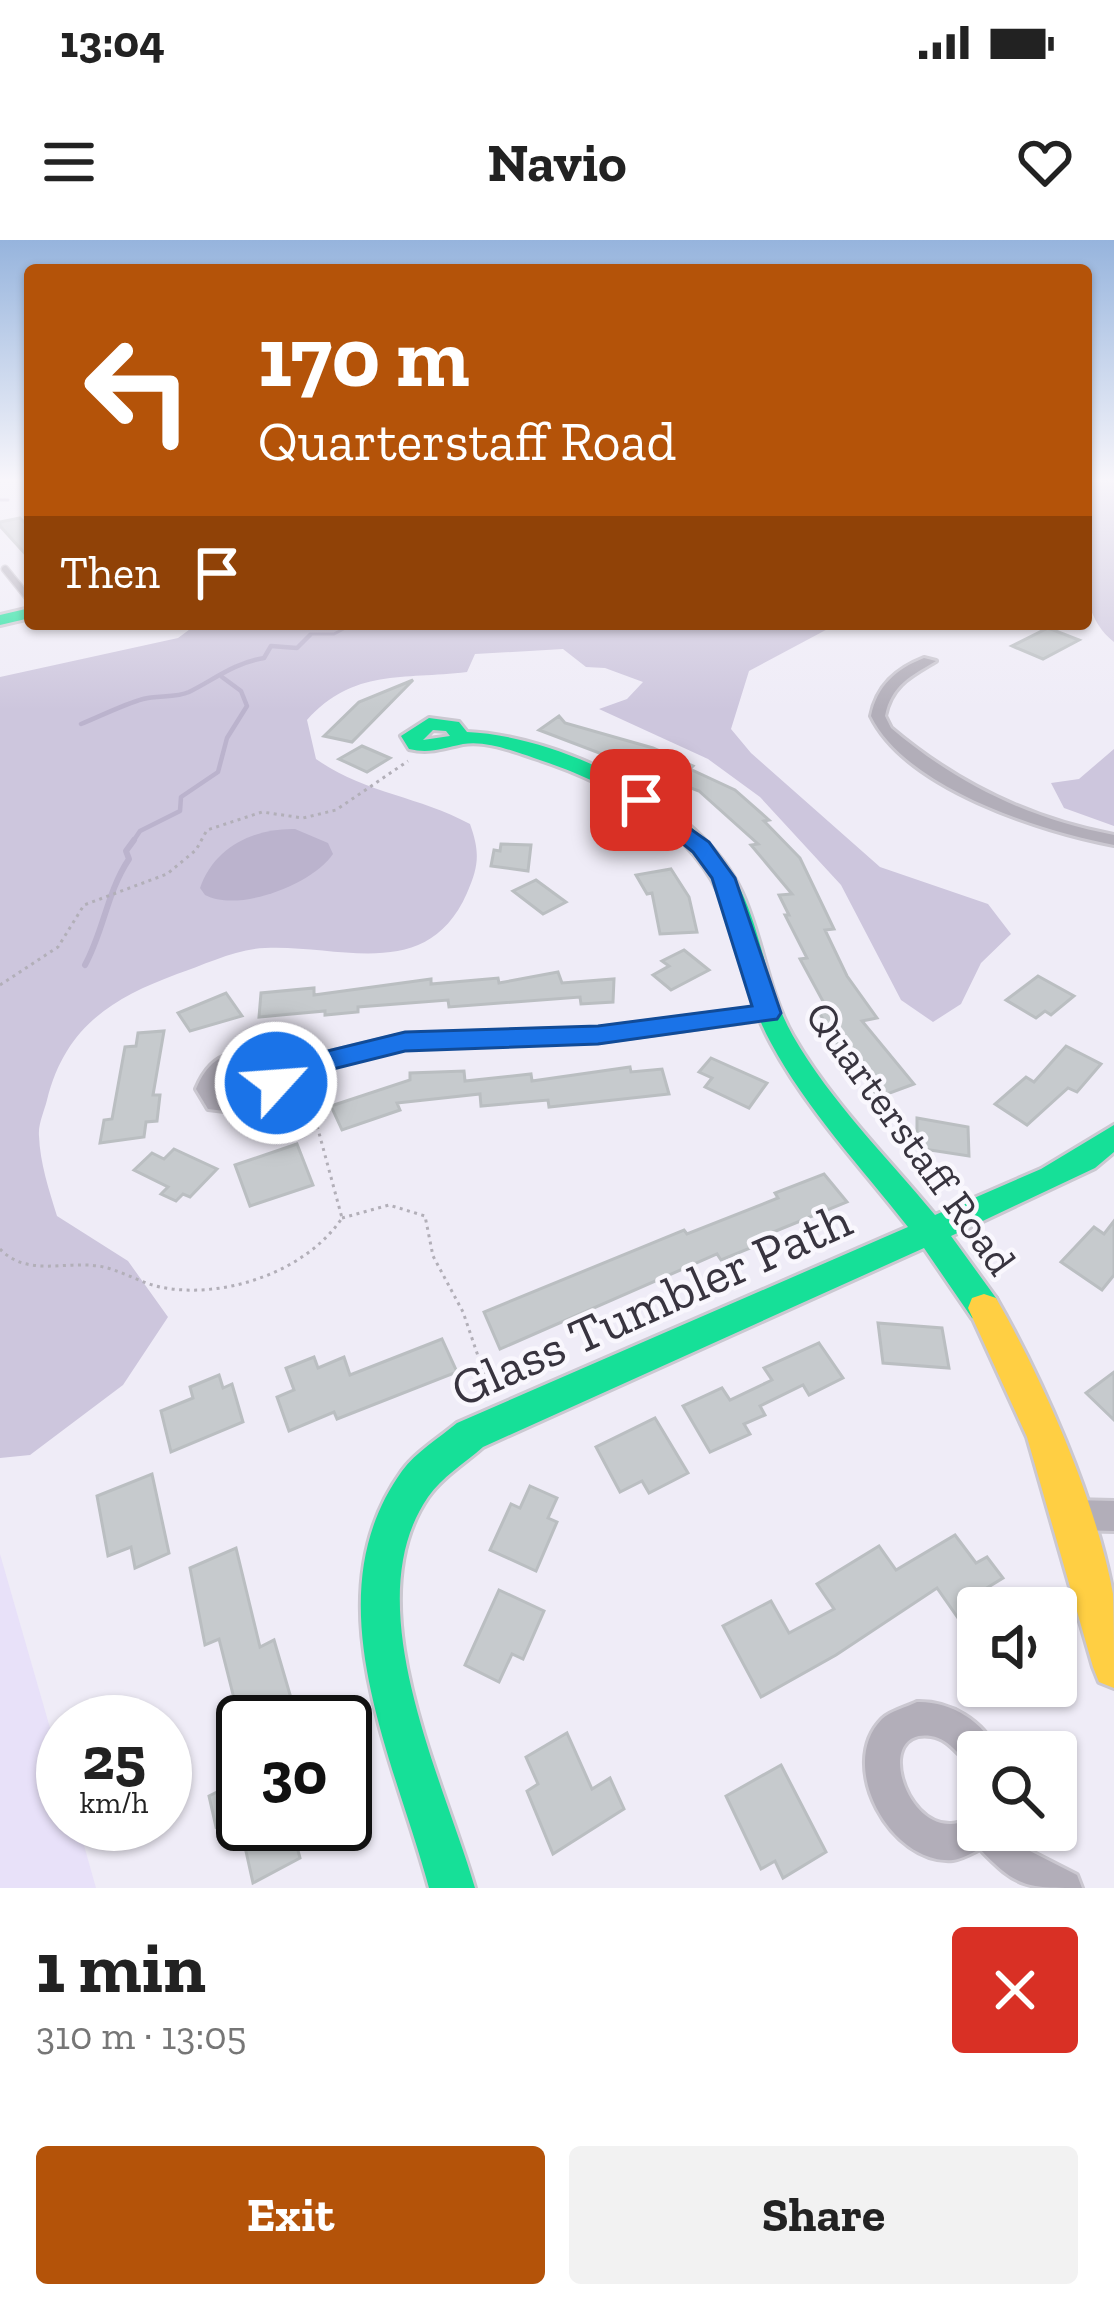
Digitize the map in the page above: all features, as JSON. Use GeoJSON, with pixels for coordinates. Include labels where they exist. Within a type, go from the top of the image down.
{"type":"FeatureCollection","features":[{"type":"Feature","properties":{"kind":"street"},"geometry":{"type":"LineString","coordinates":[[929,661],[898,677],[881,700],[878,716],[885,730],[988,802],[1029,820],[1114,840]]}},
{"type":"Feature","properties":{"kind":"street","name":"Quarterstaff Road"},"geometry":{"type":"LineString","coordinates":[[422,747],[411,736],[424,725],[452,726],[460,736],[493,740],[603,780],[679,827],[723,878],[768,1013],[820,1097],[932,1230],[1006,1347],[1047,1440],[1114,1667]]}},
{"type":"Feature","properties":{"kind":"street"},"geometry":{"type":"LineString","coordinates":[[276,1078],[405,1041],[576,1037],[768,1013]]}},
{"type":"Feature","properties":{"kind":"street","name":"Glass Tumbler Path"},"geometry":{"type":"LineString","coordinates":[[452,1888],[446,1849],[383,1660],[374,1615],[374,1572],[400,1503],[422,1472],[470,1435],[1069,1169],[1114,1136]]}},
{"type":"Feature","properties":{"kind":"street"},"geometry":{"type":"LineString","coordinates":[[1072,1515],[1114,1516]]}},
{"type":"Feature","properties":{"kind":"street"},"geometry":{"type":"LineString","coordinates":[[957,1731],[948,1723],[912,1719],[895,1730],[881,1768],[898,1816],[919,1836],[947,1846],[957,1844]]}},
{"type":"Feature","properties":{"kind":"street"},"geometry":{"type":"LineString","coordinates":[[1004,1851],[1016,1863],[1064,1888]]}},
{"type":"Feature","properties":{"kind":"lane"},"geometry":{"type":"LineString","coordinates":[[4,569],[24,593]]}},
{"type":"Feature","properties":{"kind":"path"},"geometry":{"type":"LineString","coordinates":[[0,985],[58,947],[77,912],[92,900],[176,869],[215,826],[262,812],[303,818],[336,810],[422,747]]}},
{"type":"Feature","properties":{"kind":"path"},"geometry":{"type":"LineString","coordinates":[[0,1249],[18,1264],[95,1266],[116,1269],[149,1284],[195,1288],[259,1276],[293,1262],[335,1234],[342,1218],[312,1107],[300,1089],[276,1078]]}},
{"type":"Feature","properties":{"kind":"path"},"geometry":{"type":"LineString","coordinates":[[342,1218],[389,1205],[402,1205],[425,1216],[433,1256],[464,1312],[479,1369],[503,1420]]}},
{"type":"Feature","properties":{"kind":"shaded area"},"geometry":{"type":"Polygon","coordinates":[[[1092,556],[1114,556],[1114,642],[1092,611],[1092,556]]]}},
{"type":"Feature","properties":{"kind":"shaded area"},"geometry":{"type":"Polygon","coordinates":[[[189,630],[826,630],[749,671],[731,729],[751,753],[880,867],[988,904],[1011,934],[981,963],[961,1004],[933,1022],[901,1000],[841,885],[760,797],[708,759],[599,709],[627,699],[643,682],[605,668],[586,667],[563,649],[475,654],[467,672],[380,680],[343,692],[307,720],[316,759],[353,780],[470,824],[477,859],[467,893],[450,921],[429,939],[405,949],[379,953],[293,948],[243,951],[131,994],[78,1035],[55,1075],[39,1127],[43,1166],[57,1216],[128,1261],[168,1317],[123,1385],[30,1455],[0,1458],[0,677],[178,638],[189,630]]]}},
{"type":"Feature","properties":{"kind":"shaded area"},"geometry":{"type":"Polygon","coordinates":[[[1114,749],[1114,826],[1064,808],[1051,783],[1079,779],[1114,749]]]}},
{"type":"Feature","properties":{"kind":"shaded area"},"geometry":{"type":"Polygon","coordinates":[[[295,829],[328,843],[333,854],[309,876],[274,892],[237,900],[219,900],[200,888],[215,861],[237,843],[265,832],[295,829]]]}},
{"type":"Feature","properties":{"kind":"shaded area"},"geometry":{"type":"Polygon","coordinates":[[[0,1554],[41,1695],[36,1695],[36,1851],[86,1851],[96,1888],[0,1888],[0,1554]]]}},
{"type":"Feature","properties":{"kind":"building"},"geometry":{"type":"Polygon","coordinates":[[[1044,630],[1079,640],[1043,659],[1012,646],[1044,630]]]}},
{"type":"Feature","properties":{"kind":"building"},"geometry":{"type":"Polygon","coordinates":[[[413,680],[352,742],[324,736],[359,702],[413,680]]]}},
{"type":"Feature","properties":{"kind":"building"},"geometry":{"type":"Polygon","coordinates":[[[559,716],[565,723],[653,748],[693,766],[690,769],[735,790],[769,820],[764,821],[800,858],[834,929],[825,930],[847,976],[877,1018],[862,1021],[914,1084],[879,1097],[847,1061],[816,1007],[825,1005],[800,959],[807,958],[785,915],[789,915],[779,895],[792,894],[751,845],[758,844],[699,791],[539,730],[559,716]]]}},
{"type":"Feature","properties":{"kind":"building"},"geometry":{"type":"Polygon","coordinates":[[[362,746],[390,758],[367,772],[339,759],[362,746]]]}},
{"type":"Feature","properties":{"kind":"building"},"geometry":{"type":"Polygon","coordinates":[[[501,844],[531,845],[528,871],[491,866],[494,850],[500,851],[501,844]]]}},
{"type":"Feature","properties":{"kind":"building"},"geometry":{"type":"Polygon","coordinates":[[[671,869],[689,897],[697,932],[660,934],[652,893],[647,894],[636,875],[671,869]]]}},
{"type":"Feature","properties":{"kind":"building"},"geometry":{"type":"Polygon","coordinates":[[[536,880],[566,902],[543,914],[513,891],[536,880]]]}},
{"type":"Feature","properties":{"kind":"building"},"geometry":{"type":"Polygon","coordinates":[[[684,950],[709,970],[671,990],[653,975],[669,966],[662,961],[684,950]]]}},
{"type":"Feature","properties":{"kind":"building"},"geometry":{"type":"Polygon","coordinates":[[[558,972],[562,983],[614,979],[613,1002],[581,1004],[580,997],[449,1007],[448,1000],[358,1007],[358,1012],[325,1015],[325,1011],[259,1017],[261,993],[314,988],[314,995],[431,979],[431,984],[498,978],[499,983],[558,972]]]}},
{"type":"Feature","properties":{"kind":"building"},"geometry":{"type":"Polygon","coordinates":[[[1038,976],[1074,996],[1051,1015],[1045,1011],[1036,1018],[1006,1000],[1038,976]]]}},
{"type":"Feature","properties":{"kind":"building"},"geometry":{"type":"Polygon","coordinates":[[[226,993],[242,1016],[190,1031],[178,1013],[226,993]]]}},
{"type":"Feature","properties":{"kind":"building"},"geometry":{"type":"Polygon","coordinates":[[[164,1031],[153,1095],[160,1095],[157,1121],[146,1122],[144,1137],[100,1143],[104,1120],[112,1119],[125,1047],[136,1046],[138,1033],[164,1031]]]}},
{"type":"Feature","properties":{"kind":"building"},"geometry":{"type":"Polygon","coordinates":[[[1066,1046],[1101,1064],[1077,1092],[1068,1088],[1027,1125],[995,1104],[1026,1077],[1034,1082],[1066,1046]]]}},
{"type":"Feature","properties":{"kind":"building"},"geometry":{"type":"Polygon","coordinates":[[[711,1058],[767,1083],[749,1108],[705,1087],[712,1078],[699,1072],[711,1058]]]}},
{"type":"Feature","properties":{"kind":"building"},"geometry":{"type":"Polygon","coordinates":[[[630,1067],[631,1072],[662,1069],[669,1094],[549,1107],[548,1100],[481,1106],[480,1094],[397,1103],[400,1110],[342,1130],[331,1106],[410,1080],[410,1073],[464,1071],[465,1081],[531,1074],[532,1081],[630,1067]]]}},
{"type":"Feature","properties":{"kind":"building"},"geometry":{"type":"Polygon","coordinates":[[[917,1118],[968,1127],[969,1156],[917,1148],[917,1118]]]}},
{"type":"Feature","properties":{"kind":"building"},"geometry":{"type":"Polygon","coordinates":[[[297,1144],[313,1185],[250,1206],[235,1165],[297,1144]]]}},
{"type":"Feature","properties":{"kind":"building"},"geometry":{"type":"Polygon","coordinates":[[[174,1149],[217,1169],[190,1197],[183,1194],[176,1201],[161,1194],[168,1187],[134,1170],[152,1153],[164,1159],[174,1149]]]}},
{"type":"Feature","properties":{"kind":"building"},"geometry":{"type":"Polygon","coordinates":[[[824,1174],[847,1202],[771,1233],[775,1238],[721,1260],[717,1254],[500,1349],[484,1312],[684,1230],[687,1234],[778,1198],[775,1193],[824,1174]]]}},
{"type":"Feature","properties":{"kind":"building"},"geometry":{"type":"Polygon","coordinates":[[[1114,1221],[1114,1275],[1102,1290],[1061,1262],[1094,1227],[1104,1234],[1114,1221]]]}},
{"type":"Feature","properties":{"kind":"building"},"geometry":{"type":"Polygon","coordinates":[[[878,1323],[942,1328],[949,1368],[883,1363],[878,1323]]]}},
{"type":"Feature","properties":{"kind":"building"},"geometry":{"type":"Polygon","coordinates":[[[442,1339],[457,1372],[337,1419],[334,1412],[289,1431],[277,1397],[294,1390],[286,1368],[314,1357],[318,1368],[344,1357],[350,1375],[442,1339]]]}},
{"type":"Feature","properties":{"kind":"building"},"geometry":{"type":"Polygon","coordinates":[[[819,1343],[843,1378],[809,1395],[803,1385],[760,1406],[765,1415],[744,1424],[750,1434],[710,1452],[683,1406],[722,1388],[730,1400],[772,1380],[764,1368],[819,1343]]]}},
{"type":"Feature","properties":{"kind":"building"},"geometry":{"type":"Polygon","coordinates":[[[1114,1372],[1114,1420],[1086,1393],[1114,1372]]]}},
{"type":"Feature","properties":{"kind":"building"},"geometry":{"type":"Polygon","coordinates":[[[219,1375],[223,1388],[232,1384],[243,1422],[171,1452],[161,1411],[193,1398],[190,1387],[219,1375]]]}},
{"type":"Feature","properties":{"kind":"building"},"geometry":{"type":"Polygon","coordinates":[[[655,1418],[688,1473],[649,1493],[642,1481],[620,1492],[596,1447],[655,1418]]]}},
{"type":"Feature","properties":{"kind":"building"},"geometry":{"type":"Polygon","coordinates":[[[152,1474],[169,1553],[135,1568],[131,1547],[108,1556],[97,1496],[152,1474]]]}},
{"type":"Feature","properties":{"kind":"building"},"geometry":{"type":"Polygon","coordinates":[[[530,1486],[557,1498],[548,1518],[557,1522],[536,1571],[490,1550],[511,1504],[520,1508],[530,1486]]]}},
{"type":"Feature","properties":{"kind":"building"},"geometry":{"type":"Polygon","coordinates":[[[955,1535],[976,1563],[987,1557],[1003,1578],[988,1587],[957,1587],[957,1617],[937,1588],[836,1655],[761,1697],[723,1626],[771,1601],[789,1633],[834,1609],[817,1584],[879,1546],[896,1570],[955,1535]]]}},
{"type":"Feature","properties":{"kind":"building"},"geometry":{"type":"Polygon","coordinates":[[[236,1548],[260,1647],[274,1640],[290,1695],[233,1695],[219,1639],[205,1645],[190,1568],[236,1548]]]}},
{"type":"Feature","properties":{"kind":"building"},"geometry":{"type":"Polygon","coordinates":[[[499,1590],[544,1611],[523,1659],[512,1654],[499,1682],[465,1665],[499,1590]]]}},
{"type":"Feature","properties":{"kind":"building"},"geometry":{"type":"Polygon","coordinates":[[[567,1733],[592,1789],[610,1778],[624,1809],[553,1854],[527,1791],[538,1784],[526,1757],[567,1733]]]}},
{"type":"Feature","properties":{"kind":"building"},"geometry":{"type":"Polygon","coordinates":[[[781,1765],[826,1852],[783,1878],[775,1861],[761,1869],[726,1796],[781,1765]]]}},
{"type":"Feature","properties":{"kind":"building"},"geometry":{"type":"Polygon","coordinates":[[[216,1792],[216,1827],[209,1796],[216,1792]]]}},
{"type":"Feature","properties":{"kind":"building"},"geometry":{"type":"Polygon","coordinates":[[[246,1851],[298,1851],[300,1858],[253,1883],[246,1851]]]}},
{"type":"Feature","properties":{"kind":"waterway"},"geometry":{"type":"LineString","coordinates":[[81,724],[143,699],[189,692],[264,658],[271,646],[297,648],[311,634],[342,630]]}},
{"type":"Feature","properties":{"kind":"waterway"},"geometry":{"type":"LineString","coordinates":[[134,840],[140,831],[180,811],[181,797],[218,772],[227,738],[247,706],[241,691],[222,677]]}},
{"type":"Feature","properties":{"kind":"waterway"},"geometry":{"type":"LineString","coordinates":[[85,965],[134,840]]}},
{"type":"Feature","properties":{"kind":"traffic: fast"},"geometry":{"type":"LineString","coordinates":[[0,620],[24,614]]}},
{"type":"Feature","properties":{"kind":"traffic: fast"},"geometry":{"type":"LineString","coordinates":[[460,736],[452,726],[429,724],[411,736],[416,745],[425,747],[467,738],[508,744],[581,768],[652,807],[709,857],[727,885],[767,1008],[786,1047],[984,1308]]}},
{"type":"Feature","properties":{"kind":"traffic: fast"},"geometry":{"type":"LineString","coordinates":[[452,1888],[390,1683],[381,1629],[380,1577],[390,1528],[415,1484],[470,1435],[1052,1177],[1085,1160],[1114,1136]]}},
{"type":"Feature","properties":{"kind":"traffic: slow"},"geometry":{"type":"LineString","coordinates":[[984,1308],[1045,1437],[1114,1667]]}},
{"type":"Feature","properties":{"kind":"route"},"geometry":{"type":"LineString","coordinates":[[276,1083],[275,1073],[405,1041],[598,1035],[768,1013],[723,878],[701,847],[641,800]]}}]}
